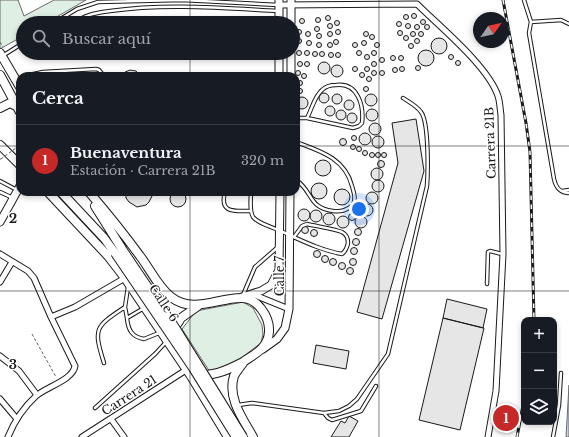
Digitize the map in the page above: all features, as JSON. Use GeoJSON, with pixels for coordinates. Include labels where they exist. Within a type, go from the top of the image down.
{"type":"FeatureCollection","features":[{"type":"Feature","properties":{"kind":"highway"},"geometry":{"type":"LineString","coordinates":[[1,55],[16,76]]}},
{"type":"Feature","properties":{"kind":"highway"},"geometry":{"type":"LineString","coordinates":[[0,75],[16,104]]}},
{"type":"Feature","properties":{"kind":"highway"},"geometry":{"type":"LineString","coordinates":[[0,108],[10,103],[16,107]]}},
{"type":"Feature","properties":{"kind":"highway"},"geometry":{"type":"LineString","coordinates":[[0,145],[16,161]]}},
{"type":"Feature","properties":{"kind":"highway"},"geometry":{"type":"LineString","coordinates":[[52,196],[108,256],[127,281],[209,403],[228,437]]}},
{"type":"Feature","properties":{"kind":"highway"},"geometry":{"type":"LineString","coordinates":[[54,196],[57,201]]}},
{"type":"Feature","properties":{"kind":"highway","name":"Calle 6"},"geometry":{"type":"LineString","coordinates":[[65,196],[104,238],[119,251],[176,329],[243,437]]}},
{"type":"Feature","properties":{"kind":"highway","name":"Calle 6"},"geometry":{"type":"LineString","coordinates":[[90,196],[119,251],[236,437]]}},
{"type":"Feature","properties":{"kind":"highway"},"geometry":{"type":"LineString","coordinates":[[91,196],[120,229],[167,294],[180,303],[199,305],[242,297],[251,300],[259,306],[264,313],[268,322],[268,336],[262,350],[244,361],[217,374],[189,373]]}},
{"type":"Feature","properties":{"kind":"highway"},"geometry":{"type":"LineString","coordinates":[[167,340],[181,318],[199,305]]}},
{"type":"Feature","properties":{"kind":"highway"},"geometry":{"type":"LineString","coordinates":[[244,361],[234,376],[233,392],[236,405],[253,437]]}},
{"type":"Feature","properties":{"kind":"main road"},"geometry":{"type":"LineString","coordinates":[[291,3],[291,16]]}},
{"type":"Feature","properties":{"kind":"main road"},"geometry":{"type":"LineString","coordinates":[[279,5],[279,16]]}},
{"type":"Feature","properties":{"kind":"main road"},"geometry":{"type":"LineString","coordinates":[[279,60],[279,72]]}},
{"type":"Feature","properties":{"kind":"main road"},"geometry":{"type":"LineString","coordinates":[[291,60],[291,72]]}},
{"type":"Feature","properties":{"kind":"main road"},"geometry":{"type":"LineString","coordinates":[[0,222],[16,194]]}},
{"type":"Feature","properties":{"kind":"main road","name":"Calle 7"},"geometry":{"type":"LineString","coordinates":[[242,297],[261,291],[271,285],[279,270],[280,196]]}},
{"type":"Feature","properties":{"kind":"main road","name":"Calle 7"},"geometry":{"type":"LineString","coordinates":[[262,350],[277,340],[285,328],[290,309],[292,236],[290,196]]}},
{"type":"Feature","properties":{"kind":"street","name":"Carrera 21B"},"geometry":{"type":"LineString","coordinates":[[279,5],[291,3],[417,2],[471,57],[486,75],[498,96],[501,114],[503,254],[496,391],[488,437]]}},
{"type":"Feature","properties":{"kind":"street"},"geometry":{"type":"LineString","coordinates":[[0,254],[28,271],[34,278],[75,366],[72,374],[37,395],[17,419],[8,437]]}},
{"type":"Feature","properties":{"kind":"street"},"geometry":{"type":"LineString","coordinates":[[0,282],[12,262]]}},
{"type":"Feature","properties":{"kind":"street"},"geometry":{"type":"LineString","coordinates":[[51,317],[127,281]]}},
{"type":"Feature","properties":{"kind":"street"},"geometry":{"type":"LineString","coordinates":[[252,294],[290,309]]}},
{"type":"Feature","properties":{"kind":"street"},"geometry":{"type":"LineString","coordinates":[[0,356],[19,371],[37,395]]}},
{"type":"Feature","properties":{"kind":"street","name":"Carrera 21"},"geometry":{"type":"LineString","coordinates":[[82,437],[189,373]]}},
{"type":"Feature","properties":{"kind":"street"},"geometry":{"type":"LineString","coordinates":[[0,399],[17,419]]}},
{"type":"Feature","properties":{"kind":"street"},"geometry":{"type":"LineString","coordinates":[[209,403],[236,405]]}},
{"type":"Feature","properties":{"kind":"street"},"geometry":{"type":"LineString","coordinates":[[111,419],[124,437]]}},
{"type":"Feature","properties":{"kind":"lane"},"geometry":{"type":"LineString","coordinates":[[66,16],[77,9],[98,2],[182,0],[262,2],[279,5]]}},
{"type":"Feature","properties":{"kind":"lane"},"geometry":{"type":"LineString","coordinates":[[524,0],[531,22],[529,33],[554,179],[556,187],[560,191],[569,194]]}},
{"type":"Feature","properties":{"kind":"lane"},"geometry":{"type":"LineString","coordinates":[[87,16],[128,8],[279,5]]}},
{"type":"Feature","properties":{"kind":"lane"},"geometry":{"type":"LineString","coordinates":[[531,22],[561,20],[569,24]]}},
{"type":"Feature","properties":{"kind":"lane"},"geometry":{"type":"LineString","coordinates":[[1,55],[16,46]]}},
{"type":"Feature","properties":{"kind":"lane"},"geometry":{"type":"LineString","coordinates":[[43,72],[96,69],[101,72]]}},
{"type":"Feature","properties":{"kind":"lane"},"geometry":{"type":"LineString","coordinates":[[300,118],[307,118],[352,128],[359,126],[362,123],[362,105],[357,94],[350,87],[339,84],[329,85],[322,89],[316,97],[307,118]]}},
{"type":"Feature","properties":{"kind":"lane"},"geometry":{"type":"LineString","coordinates":[[236,405],[252,403],[324,413],[339,411],[349,406],[357,399],[388,354],[427,186],[428,170],[426,125],[424,116],[421,111],[403,98]]}},
{"type":"Feature","properties":{"kind":"lane"},"geometry":{"type":"LineString","coordinates":[[300,144],[331,156],[341,166],[350,178],[354,195],[353,205],[347,210],[341,211],[324,209],[318,206],[306,189],[300,184]]}},
{"type":"Feature","properties":{"kind":"lane"},"geometry":{"type":"LineString","coordinates":[[0,181],[16,187]]}},
{"type":"Feature","properties":{"kind":"lane"},"geometry":{"type":"LineString","coordinates":[[560,191],[569,190]]}},
{"type":"Feature","properties":{"kind":"lane"},"geometry":{"type":"LineString","coordinates":[[0,192],[13,199]]}},
{"type":"Feature","properties":{"kind":"lane"},"geometry":{"type":"LineString","coordinates":[[225,196],[224,204],[226,208],[230,210],[251,211]]}},
{"type":"Feature","properties":{"kind":"lane"},"geometry":{"type":"LineString","coordinates":[[251,196],[251,211],[253,216],[258,221],[280,230],[292,236],[330,252],[342,254],[345,252],[348,240],[341,232],[307,224],[302,226],[292,236]]}},
{"type":"Feature","properties":{"kind":"lane"},"geometry":{"type":"LineString","coordinates":[[242,297],[255,267],[280,246]]}},
{"type":"Feature","properties":{"kind":"lane"},"geometry":{"type":"LineString","coordinates":[[487,284],[488,252],[490,251],[503,254]]}},
{"type":"Feature","properties":{"kind":"lane"},"geometry":{"type":"LineString","coordinates":[[127,281],[125,307],[130,331],[139,338],[144,339],[150,338],[162,332]]}},
{"type":"Feature","properties":{"kind":"lane"},"geometry":{"type":"LineString","coordinates":[[127,318],[167,294]]}},
{"type":"Feature","properties":{"kind":"lane"},"geometry":{"type":"LineString","coordinates":[[104,363],[97,338],[98,330],[111,316],[125,307]]}},
{"type":"Feature","properties":{"kind":"lane"},"geometry":{"type":"LineString","coordinates":[[95,408],[155,354],[167,340]]}},
{"type":"Feature","properties":{"kind":"lane"},"geometry":{"type":"LineString","coordinates":[[553,437],[559,405],[561,373]]}},
{"type":"Feature","properties":{"kind":"lane"},"geometry":{"type":"LineString","coordinates":[[324,413],[332,420],[361,411],[376,386]]}},
{"type":"Feature","properties":{"kind":"path"},"geometry":{"type":"LineString","coordinates":[[1,159],[16,148]]}},
{"type":"Feature","properties":{"kind":"path"},"geometry":{"type":"LineString","coordinates":[[32,334],[59,382]]}},
{"type":"Feature","properties":{"kind":"green space"},"geometry":{"type":"Polygon","coordinates":[[[0,0],[18,0],[24,16],[16,16],[16,40],[0,49],[0,0]]]}},
{"type":"Feature","properties":{"kind":"green space"},"geometry":{"type":"Polygon","coordinates":[[[54,0],[86,0],[58,16],[24,16],[54,0]]]}},
{"type":"Feature","properties":{"kind":"green space"},"geometry":{"type":"Polygon","coordinates":[[[243,302],[253,308],[262,325],[263,334],[261,343],[224,369],[210,372],[182,329],[196,311],[243,302]]]}},
{"type":"Feature","properties":{"kind":"shaded area"},"geometry":{"type":"Polygon","coordinates":[[[569,385],[569,437],[566,437],[569,385]]]}},
{"type":"Feature","properties":{"kind":"building"},"geometry":{"type":"Polygon","coordinates":[[[412,14],[416,14],[416,18],[412,18],[412,14]]]}},
{"type":"Feature","properties":{"kind":"building"},"geometry":{"type":"Polygon","coordinates":[[[404,15],[408,15],[408,19],[404,19],[404,15]]]}},
{"type":"Feature","properties":{"kind":"building"},"geometry":{"type":"Polygon","coordinates":[[[326,16],[330,16],[330,20],[326,20],[326,16]]]}},
{"type":"Feature","properties":{"kind":"building"},"geometry":{"type":"Polygon","coordinates":[[[316,18],[320,18],[320,22],[316,22],[316,18]]]}},
{"type":"Feature","properties":{"kind":"building"},"geometry":{"type":"Polygon","coordinates":[[[300,19],[304,19],[304,23],[300,23],[300,19]]]}},
{"type":"Feature","properties":{"kind":"building"},"geometry":{"type":"Polygon","coordinates":[[[421,20],[425,20],[425,24],[421,24],[421,20]]]}},
{"type":"Feature","properties":{"kind":"building"},"geometry":{"type":"Polygon","coordinates":[[[335,21],[339,21],[339,25],[335,25],[335,21]]]}},
{"type":"Feature","properties":{"kind":"building"},"geometry":{"type":"Polygon","coordinates":[[[397,22],[401,22],[401,26],[397,26],[397,22]]]}},
{"type":"Feature","properties":{"kind":"building"},"geometry":{"type":"Polygon","coordinates":[[[328,24],[332,24],[332,28],[328,28],[328,24]]]}},
{"type":"Feature","properties":{"kind":"building"},"geometry":{"type":"Polygon","coordinates":[[[406,24],[410,24],[410,28],[406,28],[406,24]]]}},
{"type":"Feature","properties":{"kind":"building"},"geometry":{"type":"Polygon","coordinates":[[[415,25],[419,25],[419,29],[415,29],[415,25]]]}},
{"type":"Feature","properties":{"kind":"building"},"geometry":{"type":"Polygon","coordinates":[[[425,25],[429,25],[429,29],[425,29],[425,25]]]}},
{"type":"Feature","properties":{"kind":"building"},"geometry":{"type":"Polygon","coordinates":[[[315,27],[319,27],[319,31],[315,31],[315,27]]]}},
{"type":"Feature","properties":{"kind":"building"},"geometry":{"type":"Polygon","coordinates":[[[336,30],[340,30],[340,34],[336,34],[336,30]]]}},
{"type":"Feature","properties":{"kind":"building"},"geometry":{"type":"Polygon","coordinates":[[[398,31],[402,31],[402,35],[398,35],[398,31]]]}},
{"type":"Feature","properties":{"kind":"building"},"geometry":{"type":"Polygon","coordinates":[[[306,32],[310,32],[310,36],[306,36],[306,32]]]}},
{"type":"Feature","properties":{"kind":"building"},"geometry":{"type":"Polygon","coordinates":[[[328,32],[332,32],[332,36],[328,36],[328,32]]]}},
{"type":"Feature","properties":{"kind":"building"},"geometry":{"type":"Polygon","coordinates":[[[364,32],[368,32],[368,36],[364,36],[364,32]]]}},
{"type":"Feature","properties":{"kind":"building"},"geometry":{"type":"Polygon","coordinates":[[[411,32],[415,32],[415,36],[411,36],[411,32]]]}},
{"type":"Feature","properties":{"kind":"building"},"geometry":{"type":"Polygon","coordinates":[[[419,32],[423,32],[423,36],[419,36],[419,32]]]}},
{"type":"Feature","properties":{"kind":"building"},"geometry":{"type":"Polygon","coordinates":[[[317,34],[321,34],[321,38],[317,38],[317,34]]]}},
{"type":"Feature","properties":{"kind":"building"},"geometry":{"type":"Polygon","coordinates":[[[370,35],[374,35],[374,39],[370,39],[370,35]]]}},
{"type":"Feature","properties":{"kind":"building"},"geometry":{"type":"Polygon","coordinates":[[[404,36],[408,36],[408,40],[404,40],[404,36]]]}},
{"type":"Feature","properties":{"kind":"building"},"geometry":{"type":"Polygon","coordinates":[[[439,38],[446,43],[447,46],[442,53],[439,54],[432,49],[431,46],[436,39],[439,38]]]}},
{"type":"Feature","properties":{"kind":"building"},"geometry":{"type":"Polygon","coordinates":[[[415,39],[419,39],[419,43],[415,43],[415,39]]]}},
{"type":"Feature","properties":{"kind":"building"},"geometry":{"type":"Polygon","coordinates":[[[334,40],[338,40],[338,44],[334,44],[334,40]]]}},
{"type":"Feature","properties":{"kind":"building"},"geometry":{"type":"Polygon","coordinates":[[[307,41],[311,41],[311,45],[307,45],[307,41]]]}},
{"type":"Feature","properties":{"kind":"building"},"geometry":{"type":"Polygon","coordinates":[[[362,41],[366,41],[366,45],[362,45],[362,41]]]}},
{"type":"Feature","properties":{"kind":"building"},"geometry":{"type":"Polygon","coordinates":[[[317,43],[321,43],[321,47],[317,47],[317,43]]]}},
{"type":"Feature","properties":{"kind":"building"},"geometry":{"type":"Polygon","coordinates":[[[328,43],[332,43],[332,47],[328,47],[328,43]]]}},
{"type":"Feature","properties":{"kind":"building"},"geometry":{"type":"Polygon","coordinates":[[[353,43],[357,43],[357,47],[353,47],[353,43]]]}},
{"type":"Feature","properties":{"kind":"building"},"geometry":{"type":"Polygon","coordinates":[[[375,43],[379,43],[379,47],[375,47],[375,43]]]}},
{"type":"Feature","properties":{"kind":"building"},"geometry":{"type":"Polygon","coordinates":[[[409,44],[413,44],[413,48],[409,48],[409,44]]]}},
{"type":"Feature","properties":{"kind":"building"},"geometry":{"type":"Polygon","coordinates":[[[426,50],[433,55],[434,58],[429,65],[426,66],[419,61],[418,58],[423,51],[426,50]]]}},
{"type":"Feature","properties":{"kind":"building"},"geometry":{"type":"Polygon","coordinates":[[[305,51],[309,51],[309,55],[305,55],[305,51]]]}},
{"type":"Feature","properties":{"kind":"building"},"geometry":{"type":"Polygon","coordinates":[[[357,51],[361,51],[361,55],[357,55],[357,51]]]}},
{"type":"Feature","properties":{"kind":"building"},"geometry":{"type":"Polygon","coordinates":[[[372,51],[376,51],[376,55],[372,55],[372,51]]]}},
{"type":"Feature","properties":{"kind":"building"},"geometry":{"type":"Polygon","coordinates":[[[313,52],[317,52],[317,56],[313,56],[313,52]]]}},
{"type":"Feature","properties":{"kind":"building"},"geometry":{"type":"Polygon","coordinates":[[[320,52],[324,52],[324,56],[320,56],[320,52]]]}},
{"type":"Feature","properties":{"kind":"building"},"geometry":{"type":"Polygon","coordinates":[[[329,53],[333,53],[333,57],[329,57],[329,53]]]}},
{"type":"Feature","properties":{"kind":"building"},"geometry":{"type":"Polygon","coordinates":[[[336,53],[340,53],[340,57],[336,57],[336,53]]]}},
{"type":"Feature","properties":{"kind":"building"},"geometry":{"type":"Polygon","coordinates":[[[365,55],[369,55],[369,59],[365,59],[365,55]]]}},
{"type":"Feature","properties":{"kind":"building"},"geometry":{"type":"Polygon","coordinates":[[[449,55],[453,55],[453,59],[449,59],[449,55]]]}},
{"type":"Feature","properties":{"kind":"building"},"geometry":{"type":"Polygon","coordinates":[[[391,56],[395,56],[395,60],[391,60],[391,56]]]}},
{"type":"Feature","properties":{"kind":"building"},"geometry":{"type":"Polygon","coordinates":[[[399,56],[403,56],[403,60],[399,60],[399,56]]]}},
{"type":"Feature","properties":{"kind":"building"},"geometry":{"type":"Polygon","coordinates":[[[380,58],[384,58],[384,62],[380,62],[380,58]]]}},
{"type":"Feature","properties":{"kind":"building"},"geometry":{"type":"Polygon","coordinates":[[[456,61],[460,61],[460,65],[456,65],[456,61]]]}},
{"type":"Feature","properties":{"kind":"building"},"geometry":{"type":"Polygon","coordinates":[[[298,62],[302,62],[302,66],[298,66],[298,62]]]}},
{"type":"Feature","properties":{"kind":"building"},"geometry":{"type":"Polygon","coordinates":[[[305,62],[309,62],[309,66],[305,66],[305,62]]]}},
{"type":"Feature","properties":{"kind":"building"},"geometry":{"type":"Polygon","coordinates":[[[322,62],[326,62],[330,68],[326,74],[322,74],[318,70],[318,66],[322,62]]]}},
{"type":"Feature","properties":{"kind":"building"},"geometry":{"type":"Polygon","coordinates":[[[372,62],[376,62],[376,66],[372,66],[372,62]]]}},
{"type":"Feature","properties":{"kind":"building"},"geometry":{"type":"Polygon","coordinates":[[[335,65],[339,65],[343,71],[339,77],[335,77],[331,73],[331,69],[335,65]]]}},
{"type":"Feature","properties":{"kind":"building"},"geometry":{"type":"Polygon","coordinates":[[[416,66],[420,66],[420,70],[416,70],[416,66]]]}},
{"type":"Feature","properties":{"kind":"building"},"geometry":{"type":"Polygon","coordinates":[[[353,67],[357,67],[357,71],[353,71],[353,67]]]}},
{"type":"Feature","properties":{"kind":"building"},"geometry":{"type":"Polygon","coordinates":[[[365,67],[369,67],[369,71],[365,71],[365,67]]]}},
{"type":"Feature","properties":{"kind":"building"},"geometry":{"type":"Polygon","coordinates":[[[400,67],[404,67],[404,71],[400,71],[400,67]]]}},
{"type":"Feature","properties":{"kind":"building"},"geometry":{"type":"Polygon","coordinates":[[[393,68],[397,68],[397,72],[393,72],[393,68]]]}},
{"type":"Feature","properties":{"kind":"building"},"geometry":{"type":"Polygon","coordinates":[[[130,70],[137,72],[125,72],[130,70]]]}},
{"type":"Feature","properties":{"kind":"building"},"geometry":{"type":"Polygon","coordinates":[[[372,71],[376,71],[376,75],[372,75],[372,71]]]}},
{"type":"Feature","properties":{"kind":"building"},"geometry":{"type":"Polygon","coordinates":[[[380,71],[384,71],[384,75],[380,75],[380,71]]]}},
{"type":"Feature","properties":{"kind":"building"},"geometry":{"type":"Polygon","coordinates":[[[360,73],[364,73],[364,77],[360,77],[360,73]]]}},
{"type":"Feature","properties":{"kind":"building"},"geometry":{"type":"Polygon","coordinates":[[[302,74],[306,74],[306,78],[302,78],[302,74]]]}},
{"type":"Feature","properties":{"kind":"building"},"geometry":{"type":"Polygon","coordinates":[[[367,77],[371,77],[371,81],[367,81],[367,77]]]}},
{"type":"Feature","properties":{"kind":"building"},"geometry":{"type":"Polygon","coordinates":[[[364,87],[368,87],[368,91],[364,91],[364,87]]]}},
{"type":"Feature","properties":{"kind":"building"},"geometry":{"type":"Polygon","coordinates":[[[322,93],[326,93],[328,94],[328,102],[322,103],[319,100],[319,96],[322,93]]]}},
{"type":"Feature","properties":{"kind":"building"},"geometry":{"type":"Polygon","coordinates":[[[335,94],[339,94],[341,95],[341,103],[335,104],[332,101],[332,97],[335,94]]]}},
{"type":"Feature","properties":{"kind":"building"},"geometry":{"type":"Polygon","coordinates":[[[369,94],[373,94],[377,100],[373,106],[369,106],[365,102],[365,98],[369,94]]]}},
{"type":"Feature","properties":{"kind":"building"},"geometry":{"type":"Polygon","coordinates":[[[300,97],[304,97],[308,101],[308,105],[304,109],[300,109],[300,97]]]}},
{"type":"Feature","properties":{"kind":"building"},"geometry":{"type":"Polygon","coordinates":[[[347,100],[351,100],[353,101],[353,109],[347,110],[344,107],[344,103],[347,100]]]}},
{"type":"Feature","properties":{"kind":"building"},"geometry":{"type":"Polygon","coordinates":[[[328,106],[332,106],[334,107],[334,115],[328,116],[325,113],[325,109],[328,106]]]}},
{"type":"Feature","properties":{"kind":"building"},"geometry":{"type":"Polygon","coordinates":[[[370,109],[374,109],[378,115],[374,121],[370,121],[366,117],[366,113],[370,109]]]}},
{"type":"Feature","properties":{"kind":"building"},"geometry":{"type":"Polygon","coordinates":[[[339,110],[343,110],[345,111],[345,119],[339,120],[336,117],[336,113],[339,110]]]}},
{"type":"Feature","properties":{"kind":"building"},"geometry":{"type":"Polygon","coordinates":[[[350,113],[354,113],[356,114],[356,122],[350,123],[347,120],[347,116],[350,113]]]}},
{"type":"Feature","properties":{"kind":"building"},"geometry":{"type":"Polygon","coordinates":[[[416,119],[424,171],[382,319],[357,312],[398,163],[392,123],[416,119]]]}},
{"type":"Feature","properties":{"kind":"building"},"geometry":{"type":"Polygon","coordinates":[[[373,123],[377,123],[381,129],[377,135],[373,135],[369,131],[369,127],[373,123]]]}},
{"type":"Feature","properties":{"kind":"building"},"geometry":{"type":"Polygon","coordinates":[[[363,133],[367,133],[371,139],[367,145],[363,145],[359,141],[359,137],[363,133]]]}},
{"type":"Feature","properties":{"kind":"building"},"geometry":{"type":"Polygon","coordinates":[[[352,136],[356,136],[356,140],[352,140],[352,136]]]}},
{"type":"Feature","properties":{"kind":"building"},"geometry":{"type":"Polygon","coordinates":[[[376,136],[380,136],[384,142],[380,148],[376,148],[372,144],[372,140],[376,136]]]}},
{"type":"Feature","properties":{"kind":"building"},"geometry":{"type":"Polygon","coordinates":[[[343,139],[346,142],[343,145],[340,142],[343,139]]]}},
{"type":"Feature","properties":{"kind":"building"},"geometry":{"type":"Polygon","coordinates":[[[351,145],[355,145],[355,149],[351,149],[351,145]]]}},
{"type":"Feature","properties":{"kind":"building"},"geometry":{"type":"Polygon","coordinates":[[[357,147],[361,147],[361,151],[357,151],[357,147]]]}},
{"type":"Feature","properties":{"kind":"building"},"geometry":{"type":"Polygon","coordinates":[[[363,151],[367,151],[367,155],[363,155],[363,151]]]}},
{"type":"Feature","properties":{"kind":"building"},"geometry":{"type":"Polygon","coordinates":[[[370,153],[374,153],[374,157],[370,157],[370,153]]]}},
{"type":"Feature","properties":{"kind":"building"},"geometry":{"type":"Polygon","coordinates":[[[376,153],[380,153],[380,157],[376,157],[376,153]]]}},
{"type":"Feature","properties":{"kind":"building"},"geometry":{"type":"Polygon","coordinates":[[[382,153],[386,153],[386,157],[382,157],[382,153]]]}},
{"type":"Feature","properties":{"kind":"building"},"geometry":{"type":"Polygon","coordinates":[[[320,160],[326,160],[331,165],[329,174],[326,176],[320,176],[315,171],[315,165],[320,160]]]}},
{"type":"Feature","properties":{"kind":"building"},"geometry":{"type":"Polygon","coordinates":[[[381,161],[384,164],[381,167],[378,164],[381,161]]]}},
{"type":"Feature","properties":{"kind":"building"},"geometry":{"type":"Polygon","coordinates":[[[375,168],[379,168],[383,174],[379,180],[375,180],[371,176],[371,172],[375,168]]]}},
{"type":"Feature","properties":{"kind":"building"},"geometry":{"type":"Polygon","coordinates":[[[376,180],[380,180],[384,186],[380,192],[376,192],[372,188],[372,184],[376,180]]]}},
{"type":"Feature","properties":{"kind":"building"},"geometry":{"type":"Polygon","coordinates":[[[316,183],[322,183],[327,188],[325,197],[322,199],[316,199],[311,194],[311,188],[316,183]]]}},
{"type":"Feature","properties":{"kind":"building"},"geometry":{"type":"Polygon","coordinates":[[[339,189],[345,189],[350,194],[348,203],[345,205],[339,205],[334,200],[334,194],[339,189]]]}},
{"type":"Feature","properties":{"kind":"building"},"geometry":{"type":"Polygon","coordinates":[[[370,192],[374,192],[378,198],[374,204],[370,204],[366,200],[366,196],[370,192]]]}},
{"type":"Feature","properties":{"kind":"building"},"geometry":{"type":"Polygon","coordinates":[[[126,196],[152,196],[146,205],[137,207],[126,198],[126,196]]]}},
{"type":"Feature","properties":{"kind":"building"},"geometry":{"type":"Polygon","coordinates":[[[171,196],[185,196],[186,199],[184,205],[178,207],[172,205],[170,199],[171,196]]]}},
{"type":"Feature","properties":{"kind":"building"},"geometry":{"type":"Polygon","coordinates":[[[365,204],[369,204],[373,210],[369,216],[365,216],[361,212],[361,208],[365,204]]]}},
{"type":"Feature","properties":{"kind":"building"},"geometry":{"type":"Polygon","coordinates":[[[302,209],[306,209],[310,215],[306,221],[302,221],[298,217],[298,213],[302,209]]]}},
{"type":"Feature","properties":{"kind":"building"},"geometry":{"type":"Polygon","coordinates":[[[314,210],[318,210],[322,216],[318,222],[314,222],[310,218],[310,214],[314,210]]]}},
{"type":"Feature","properties":{"kind":"building"},"geometry":{"type":"Polygon","coordinates":[[[327,213],[331,213],[335,219],[331,225],[327,225],[323,221],[323,217],[327,213]]]}},
{"type":"Feature","properties":{"kind":"building"},"geometry":{"type":"Polygon","coordinates":[[[352,214],[355,217],[352,220],[349,217],[352,214]]]}},
{"type":"Feature","properties":{"kind":"building"},"geometry":{"type":"Polygon","coordinates":[[[341,216],[345,216],[349,222],[345,228],[341,228],[337,224],[337,220],[341,216]]]}},
{"type":"Feature","properties":{"kind":"building"},"geometry":{"type":"Polygon","coordinates":[[[359,216],[363,216],[367,222],[363,228],[359,228],[355,224],[355,220],[359,216]]]}},
{"type":"Feature","properties":{"kind":"building"},"geometry":{"type":"Polygon","coordinates":[[[305,227],[308,230],[305,233],[302,230],[305,227]]]}},
{"type":"Feature","properties":{"kind":"building"},"geometry":{"type":"Polygon","coordinates":[[[358,229],[361,232],[358,235],[355,232],[358,229]]]}},
{"type":"Feature","properties":{"kind":"building"},"geometry":{"type":"Polygon","coordinates":[[[314,230],[317,233],[314,236],[311,233],[314,230]]]}},
{"type":"Feature","properties":{"kind":"building"},"geometry":{"type":"Polygon","coordinates":[[[356,239],[359,242],[356,245],[353,242],[356,239]]]}},
{"type":"Feature","properties":{"kind":"building"},"geometry":{"type":"Polygon","coordinates":[[[354,248],[357,251],[354,254],[351,251],[354,248]]]}},
{"type":"Feature","properties":{"kind":"building"},"geometry":{"type":"Polygon","coordinates":[[[317,251],[320,254],[317,257],[314,254],[317,251]]]}},
{"type":"Feature","properties":{"kind":"building"},"geometry":{"type":"Polygon","coordinates":[[[325,256],[328,259],[325,262],[322,259],[325,256]]]}},
{"type":"Feature","properties":{"kind":"building"},"geometry":{"type":"Polygon","coordinates":[[[333,259],[336,262],[333,265],[330,262],[333,259]]]}},
{"type":"Feature","properties":{"kind":"building"},"geometry":{"type":"Polygon","coordinates":[[[353,259],[356,262],[353,265],[350,262],[353,259]]]}},
{"type":"Feature","properties":{"kind":"building"},"geometry":{"type":"Polygon","coordinates":[[[342,263],[345,266],[342,269],[339,266],[342,263]]]}},
{"type":"Feature","properties":{"kind":"building"},"geometry":{"type":"Polygon","coordinates":[[[350,268],[353,271],[350,274],[347,271],[350,268]]]}},
{"type":"Feature","properties":{"kind":"building"},"geometry":{"type":"Polygon","coordinates":[[[447,299],[487,309],[483,328],[443,318],[447,299]]]}},
{"type":"Feature","properties":{"kind":"building"},"geometry":{"type":"Polygon","coordinates":[[[443,318],[484,328],[460,430],[419,420],[443,318]]]}},
{"type":"Feature","properties":{"kind":"building"},"geometry":{"type":"Polygon","coordinates":[[[316,345],[349,351],[346,369],[313,363],[316,345]]]}},
{"type":"Feature","properties":{"kind":"building"},"geometry":{"type":"Polygon","coordinates":[[[501,409],[514,412],[510,431],[498,428],[501,409]]]}},
{"type":"Feature","properties":{"kind":"building"},"geometry":{"type":"Polygon","coordinates":[[[349,416],[358,421],[349,437],[331,437],[341,421],[345,423],[349,416]]]}},
{"type":"Feature","properties":{"kind":"railway"},"geometry":{"type":"LineString","coordinates":[[503,0],[530,152],[534,317]]}},
{"type":"Feature","properties":{"kind":"railway"},"geometry":{"type":"LineString","coordinates":[[517,437],[521,416]]}},
{"type":"Feature","properties":{"kind":"place","name":"Buenaventura"},"geometry":{"type":"Point","coordinates":[506,418]}}]}
